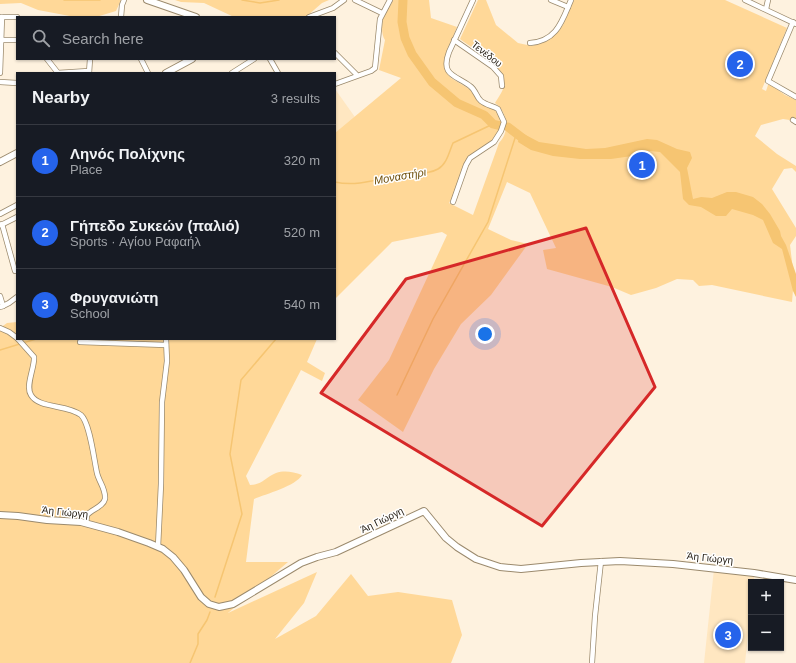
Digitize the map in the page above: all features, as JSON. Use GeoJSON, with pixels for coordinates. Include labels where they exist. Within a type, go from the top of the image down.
{"type":"FeatureCollection","features":[{"type":"Feature","properties":{"kind":"street"},"geometry":{"type":"LineString","coordinates":[[122,16],[122,5],[124,0]]}},
{"type":"Feature","properties":{"kind":"street"},"geometry":{"type":"LineString","coordinates":[[147,0],[193,16]]}},
{"type":"Feature","properties":{"kind":"street"},"geometry":{"type":"LineString","coordinates":[[312,16],[333,8],[344,0]]}},
{"type":"Feature","properties":{"kind":"street"},"geometry":{"type":"LineString","coordinates":[[355,0],[382,14]]}},
{"type":"Feature","properties":{"kind":"street"},"geometry":{"type":"LineString","coordinates":[[336,84],[373,70],[376,67],[380,22],[382,14],[390,0]]}},
{"type":"Feature","properties":{"kind":"street"},"geometry":{"type":"LineString","coordinates":[[454,202],[466,165],[470,158],[495,140],[502,131],[504,124],[498,109],[481,102],[473,88],[449,72],[446,62],[450,49],[473,0]]}},
{"type":"Feature","properties":{"kind":"street"},"geometry":{"type":"LineString","coordinates":[[551,0],[568,7]]}},
{"type":"Feature","properties":{"kind":"street"},"geometry":{"type":"LineString","coordinates":[[530,43],[545,39],[554,33],[560,25],[571,0]]}},
{"type":"Feature","properties":{"kind":"street"},"geometry":{"type":"LineString","coordinates":[[745,0],[794,23],[768,80],[796,98]]}},
{"type":"Feature","properties":{"kind":"street"},"geometry":{"type":"LineString","coordinates":[[766,9],[768,0]]}},
{"type":"Feature","properties":{"kind":"street"},"geometry":{"type":"LineString","coordinates":[[0,73],[1,17],[16,17]]}},
{"type":"Feature","properties":{"kind":"street"},"geometry":{"type":"LineString","coordinates":[[1,40],[16,40]]}},
{"type":"Feature","properties":{"kind":"street","name":"Τενέδου"},"geometry":{"type":"LineString","coordinates":[[454,40],[493,67],[501,76],[502,86]]}},
{"type":"Feature","properties":{"kind":"street"},"geometry":{"type":"LineString","coordinates":[[336,54],[357,75]]}},
{"type":"Feature","properties":{"kind":"street"},"geometry":{"type":"LineString","coordinates":[[48,60],[56,72]]}},
{"type":"Feature","properties":{"kind":"street"},"geometry":{"type":"LineString","coordinates":[[89,72],[90,60]]}},
{"type":"Feature","properties":{"kind":"street"},"geometry":{"type":"LineString","coordinates":[[142,60],[148,72]]}},
{"type":"Feature","properties":{"kind":"street"},"geometry":{"type":"LineString","coordinates":[[169,72],[190,60]]}},
{"type":"Feature","properties":{"kind":"street"},"geometry":{"type":"LineString","coordinates":[[234,72],[252,60]]}},
{"type":"Feature","properties":{"kind":"street"},"geometry":{"type":"LineString","coordinates":[[271,60],[277,72]]}},
{"type":"Feature","properties":{"kind":"street"},"geometry":{"type":"LineString","coordinates":[[0,82],[16,83]]}},
{"type":"Feature","properties":{"kind":"street"},"geometry":{"type":"LineString","coordinates":[[0,161],[16,153]]}},
{"type":"Feature","properties":{"kind":"street"},"geometry":{"type":"LineString","coordinates":[[0,214],[16,206]]}},
{"type":"Feature","properties":{"kind":"street"},"geometry":{"type":"LineString","coordinates":[[16,218],[1,225],[16,271]]}},
{"type":"Feature","properties":{"kind":"street"},"geometry":{"type":"LineString","coordinates":[[0,296],[2,307],[16,298]]}},
{"type":"Feature","properties":{"kind":"street"},"geometry":{"type":"LineString","coordinates":[[0,328],[9,332],[16,338]]}},
{"type":"Feature","properties":{"kind":"street"},"geometry":{"type":"LineString","coordinates":[[18,340],[33,354],[35,358],[29,389],[31,396],[44,404],[74,411],[81,415],[86,423],[95,457],[97,473],[104,490],[105,497],[102,504],[87,515],[86,523]]}},
{"type":"Feature","properties":{"kind":"street"},"geometry":{"type":"LineString","coordinates":[[80,342],[166,342],[167,361],[162,402],[161,484],[158,547]]}},
{"type":"Feature","properties":{"kind":"street","name":"Άη Γιώργη"},"geometry":{"type":"LineString","coordinates":[[0,515],[86,523],[129,536],[158,547],[170,554],[177,561],[204,600],[211,605],[219,606],[232,604],[300,563],[336,552],[424,511],[446,538],[457,547],[476,559],[500,567],[522,569],[620,561],[673,564],[754,573],[796,580]]}},
{"type":"Feature","properties":{"kind":"street"},"geometry":{"type":"LineString","coordinates":[[592,663],[601,562]]}},
{"type":"Feature","properties":{"kind":"highlighted area"},"geometry":{"type":"Polygon","coordinates":[[[586,228],[655,387],[542,526],[321,393],[406,279],[586,228]]]}},
{"type":"Feature","properties":{"kind":"shaded area"},"geometry":{"type":"Polygon","coordinates":[[[0,0],[121,0],[116,11],[99,16],[70,16],[38,10],[21,3],[0,4],[0,0]]]}},
{"type":"Feature","properties":{"kind":"shaded area"},"geometry":{"type":"Polygon","coordinates":[[[175,0],[329,0],[322,3],[307,16],[232,16],[204,3],[181,2],[175,0]]]}},
{"type":"Feature","properties":{"kind":"shaded area"},"geometry":{"type":"Polygon","coordinates":[[[393,0],[429,0],[431,18],[457,27],[445,56],[446,72],[451,78],[471,90],[475,95],[496,110],[503,124],[494,140],[464,163],[465,167],[449,203],[473,215],[499,143],[503,138],[506,128],[503,112],[495,103],[504,86],[500,72],[488,59],[460,39],[478,0],[486,0],[496,25],[518,43],[532,46],[547,41],[556,34],[563,25],[574,0],[725,0],[787,28],[762,89],[766,91],[768,85],[770,84],[785,95],[796,100],[796,121],[783,119],[761,125],[755,136],[777,154],[796,166],[796,172],[792,168],[784,169],[772,189],[796,228],[796,236],[790,245],[794,278],[792,302],[712,285],[699,286],[693,280],[677,279],[656,288],[631,295],[612,287],[547,269],[543,250],[556,248],[530,193],[507,182],[488,229],[511,240],[528,244],[491,295],[461,324],[434,369],[403,432],[358,400],[389,360],[447,235],[442,232],[392,242],[336,298],[336,132],[401,78],[379,70],[385,40],[382,31],[382,24],[386,12],[393,0]]]}},
{"type":"Feature","properties":{"kind":"shaded area"},"geometry":{"type":"Polygon","coordinates":[[[336,90],[379,151],[336,150],[336,90]]]}},
{"type":"Feature","properties":{"kind":"shaded area"},"geometry":{"type":"Polygon","coordinates":[[[520,132],[539,142],[586,149],[605,148],[647,139],[657,140],[677,149],[690,152],[692,158],[687,168],[693,199],[701,197],[712,198],[727,192],[736,192],[753,197],[762,204],[770,214],[780,231],[796,274],[796,297],[782,249],[773,243],[763,220],[753,215],[732,209],[726,216],[716,216],[701,207],[689,205],[683,199],[680,172],[660,152],[650,151],[639,155],[611,159],[580,159],[553,156],[531,150],[518,142],[520,132]]]}},
{"type":"Feature","properties":{"kind":"shaded area"},"geometry":{"type":"Polygon","coordinates":[[[16,322],[16,340],[317,340],[307,362],[325,373],[322,381],[301,370],[246,476],[250,485],[254,485],[279,472],[289,472],[302,475],[294,483],[254,499],[246,562],[288,562],[228,613],[317,572],[304,603],[275,639],[316,616],[351,574],[368,596],[398,592],[452,600],[462,635],[451,663],[0,663],[0,328],[7,323],[16,322]]]}},
{"type":"Feature","properties":{"kind":"shaded area"},"geometry":{"type":"Polygon","coordinates":[[[714,569],[754,573],[754,579],[748,579],[748,635],[745,663],[704,663],[714,569]]]}},
{"type":"Feature","properties":{"kind":"waterway"},"geometry":{"type":"LineString","coordinates":[[64,0],[100,0]]}},
{"type":"Feature","properties":{"kind":"waterway"},"geometry":{"type":"LineString","coordinates":[[242,0],[260,3],[279,0]]}},
{"type":"Feature","properties":{"kind":"waterway"},"geometry":{"type":"LineString","coordinates":[[403,0],[402,22],[405,38],[412,54],[432,82],[457,103],[484,115],[493,124],[501,126]]}},
{"type":"Feature","properties":{"kind":"waterway","name":"Μοναστήρι"},"geometry":{"type":"LineString","coordinates":[[336,182],[351,184],[404,174],[433,171],[444,164],[453,143],[493,124]]}},
{"type":"Feature","properties":{"kind":"waterway"},"geometry":{"type":"LineString","coordinates":[[508,127],[529,143]]}},
{"type":"Feature","properties":{"kind":"waterway"},"geometry":{"type":"LineString","coordinates":[[397,395],[433,319],[488,222],[516,135]]}},
{"type":"Feature","properties":{"kind":"waterway","name":"Μοναστήρι"},"geometry":{"type":"LineString","coordinates":[[0,350],[33,340]]}},
{"type":"Feature","properties":{"kind":"waterway"},"geometry":{"type":"LineString","coordinates":[[215,597],[242,514],[230,454],[241,380],[275,340]]}},
{"type":"Feature","properties":{"kind":"waterway"},"geometry":{"type":"LineString","coordinates":[[190,663],[198,644],[198,634],[210,612]]}},
{"type":"Feature","properties":{"kind":"place","name":"Γήπεδο Συκεών (παλιό)"},"geometry":{"type":"Point","coordinates":[740,64]}},
{"type":"Feature","properties":{"kind":"place","name":"Ληνός Πολίχνης"},"geometry":{"type":"Point","coordinates":[642,165]}},
{"type":"Feature","properties":{"kind":"place","name":"Φρυγανιώτη"},"geometry":{"type":"Point","coordinates":[728,635]}}]}
